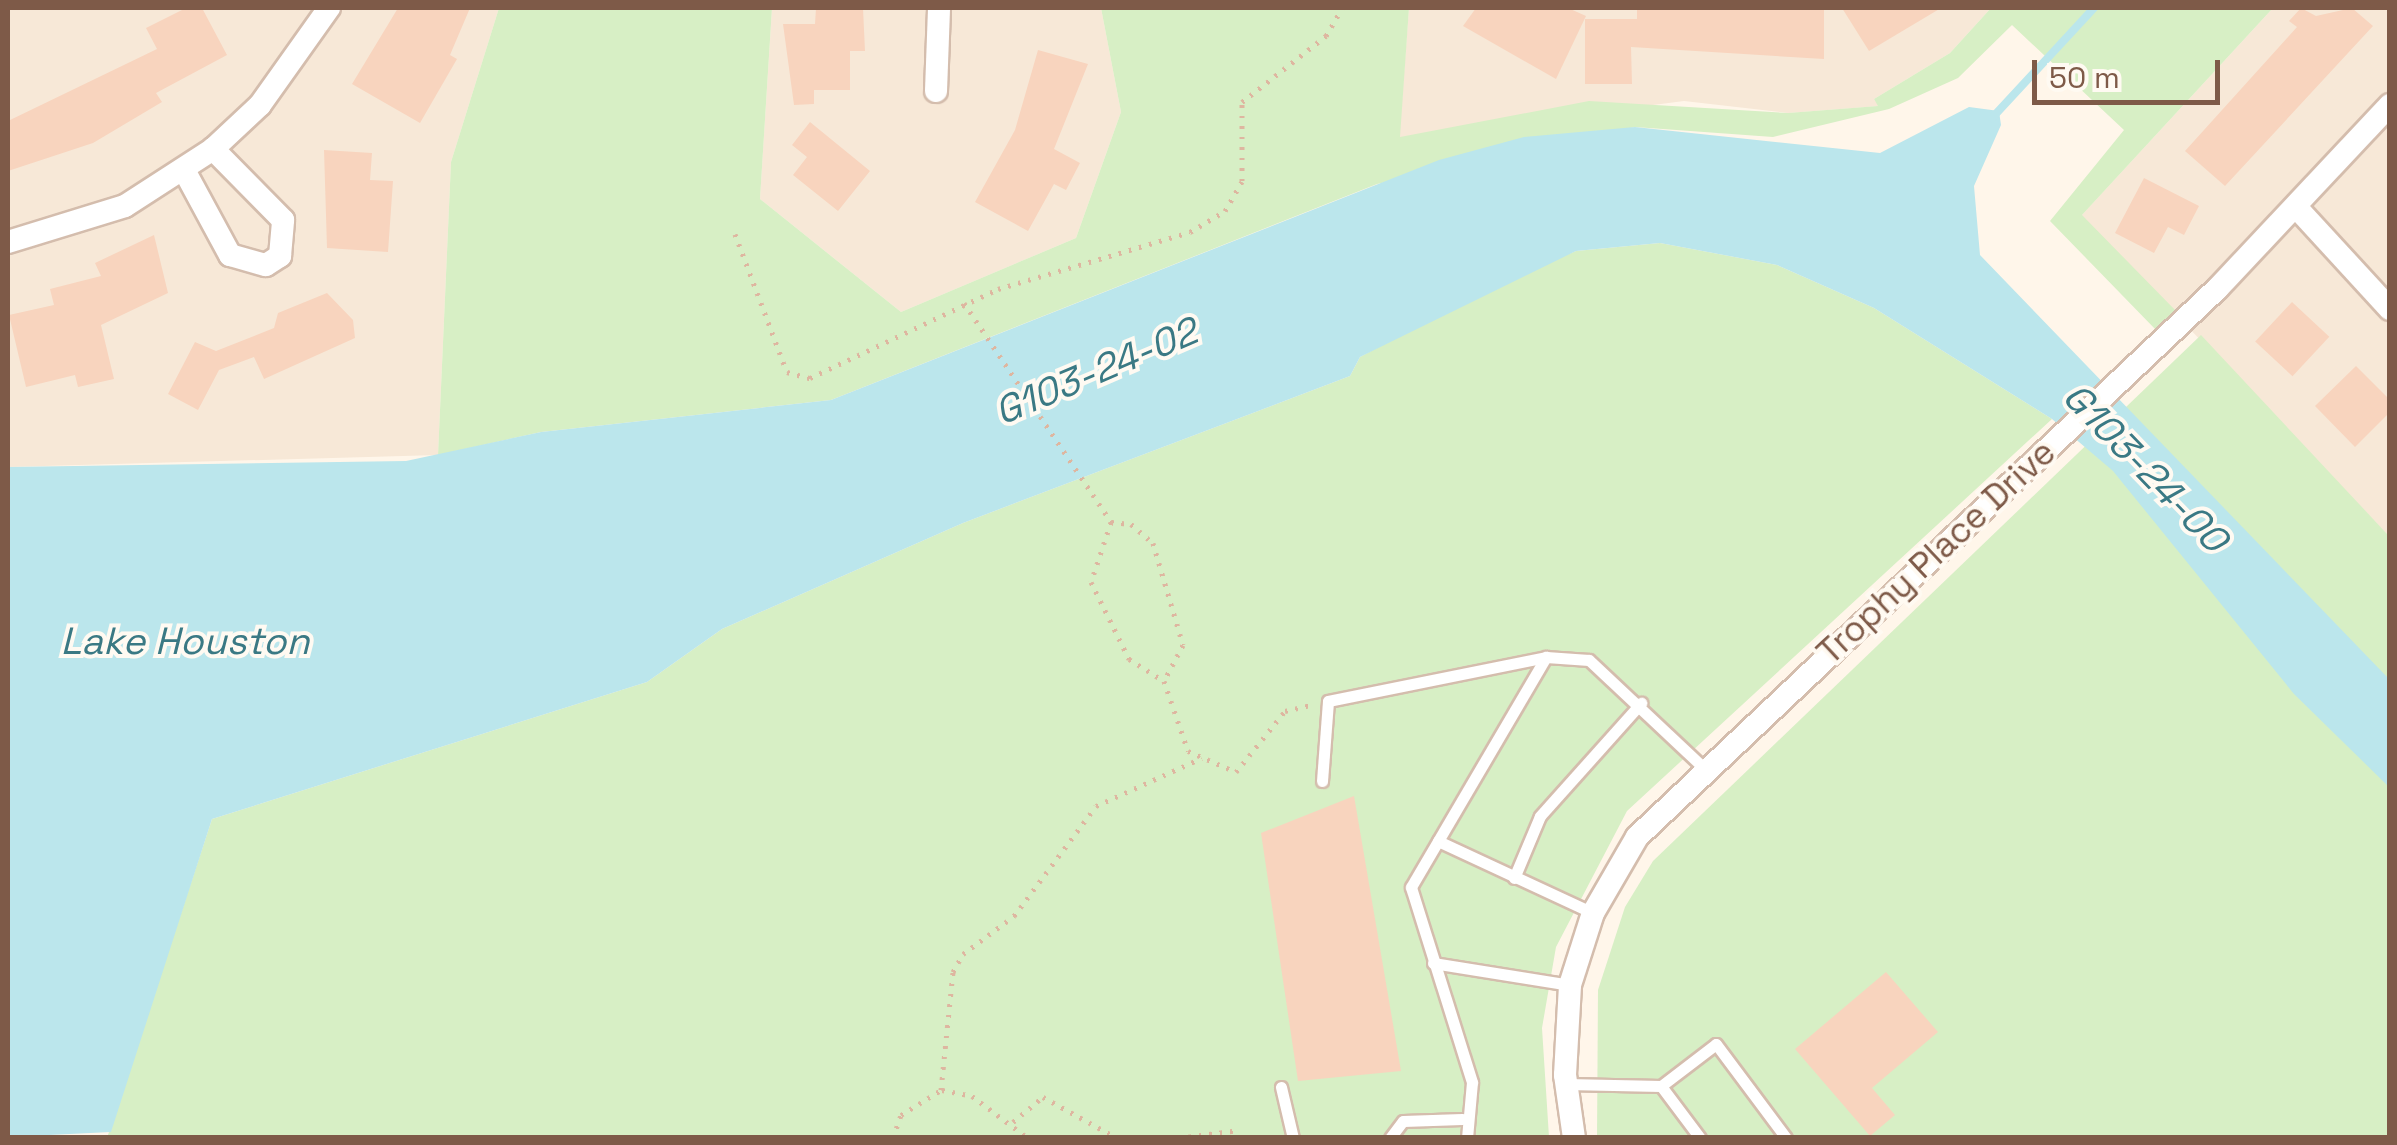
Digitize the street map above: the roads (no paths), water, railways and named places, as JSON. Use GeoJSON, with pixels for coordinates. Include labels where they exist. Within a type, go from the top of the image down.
{"type":"FeatureCollection","features":[{"type":"Feature","properties":{"kind":"street"},"geometry":{"type":"LineString","coordinates":[[8,242],[124,206],[184,170],[260,105],[329,8]]}},
{"type":"Feature","properties":{"kind":"street"},"geometry":{"type":"LineString","coordinates":[[936,91],[939,8]]}},
{"type":"Feature","properties":{"kind":"street","name":"Trophy Place Drive"},"geometry":{"type":"LineString","coordinates":[[1574,1138],[1566,1084],[1570,985],[1593,913],[1636,836],[2153,350],[2297,208],[2390,105]]}},
{"type":"Feature","properties":{"kind":"street"},"geometry":{"type":"LineString","coordinates":[[184,170],[230,255],[266,265],[280,256],[282,220],[212,149]]}},
{"type":"Feature","properties":{"kind":"street"},"geometry":{"type":"LineString","coordinates":[[2297,208],[2390,309]]}},
{"type":"Feature","properties":{"kind":"lane"},"geometry":{"type":"LineString","coordinates":[[1322,781],[1328,701],[1546,657],[1588,660],[1641,703],[1704,768]]}},
{"type":"Feature","properties":{"kind":"lane"},"geometry":{"type":"LineString","coordinates":[[1467,1138],[1462,1119],[1472,1082],[1411,887],[1546,657]]}},
{"type":"Feature","properties":{"kind":"lane"},"geometry":{"type":"LineString","coordinates":[[1514,878],[1540,816],[1641,703]]}},
{"type":"Feature","properties":{"kind":"lane"},"geometry":{"type":"LineString","coordinates":[[1438,841],[1593,913]]}},
{"type":"Feature","properties":{"kind":"lane"},"geometry":{"type":"LineString","coordinates":[[1433,964],[1570,985]]}},
{"type":"Feature","properties":{"kind":"lane"},"geometry":{"type":"LineString","coordinates":[[1566,1084],[1662,1086],[1716,1044],[1786,1138]]}},
{"type":"Feature","properties":{"kind":"lane"},"geometry":{"type":"LineString","coordinates":[[1662,1086],[1700,1138]]}},
{"type":"Feature","properties":{"kind":"lane"},"geometry":{"type":"LineString","coordinates":[[1282,1087],[1293,1138]]}},
{"type":"Feature","properties":{"kind":"lane"},"geometry":{"type":"LineString","coordinates":[[1390,1138],[1404,1121],[1462,1119]]}},
{"type":"Feature","properties":{"kind":"water","name":"Lake Houston"},"geometry":{"type":"Polygon","coordinates":[[[1969,107],[1999,111],[2001,125],[1974,186],[1980,255],[2389,679],[2389,787],[2294,694],[2113,471],[2052,419],[1874,308],[1777,265],[1660,243],[1576,251],[1360,357],[1350,376],[963,523],[722,629],[647,682],[212,819],[111,1132],[8,1137],[8,467],[406,461],[541,432],[831,400],[1439,160],[1524,137],[1635,127],[1880,153],[1969,107]]]}},
{"type":"Feature","properties":{"kind":"waterway","name":"G103-24-02"},"geometry":{"type":"LineString","coordinates":[[1992,118],[2094,8]]}},
{"type":"Feature","properties":{"kind":"water label","name":"G103-24-00"},"geometry":{"type":"Point","coordinates":[2145,468]}}]}
